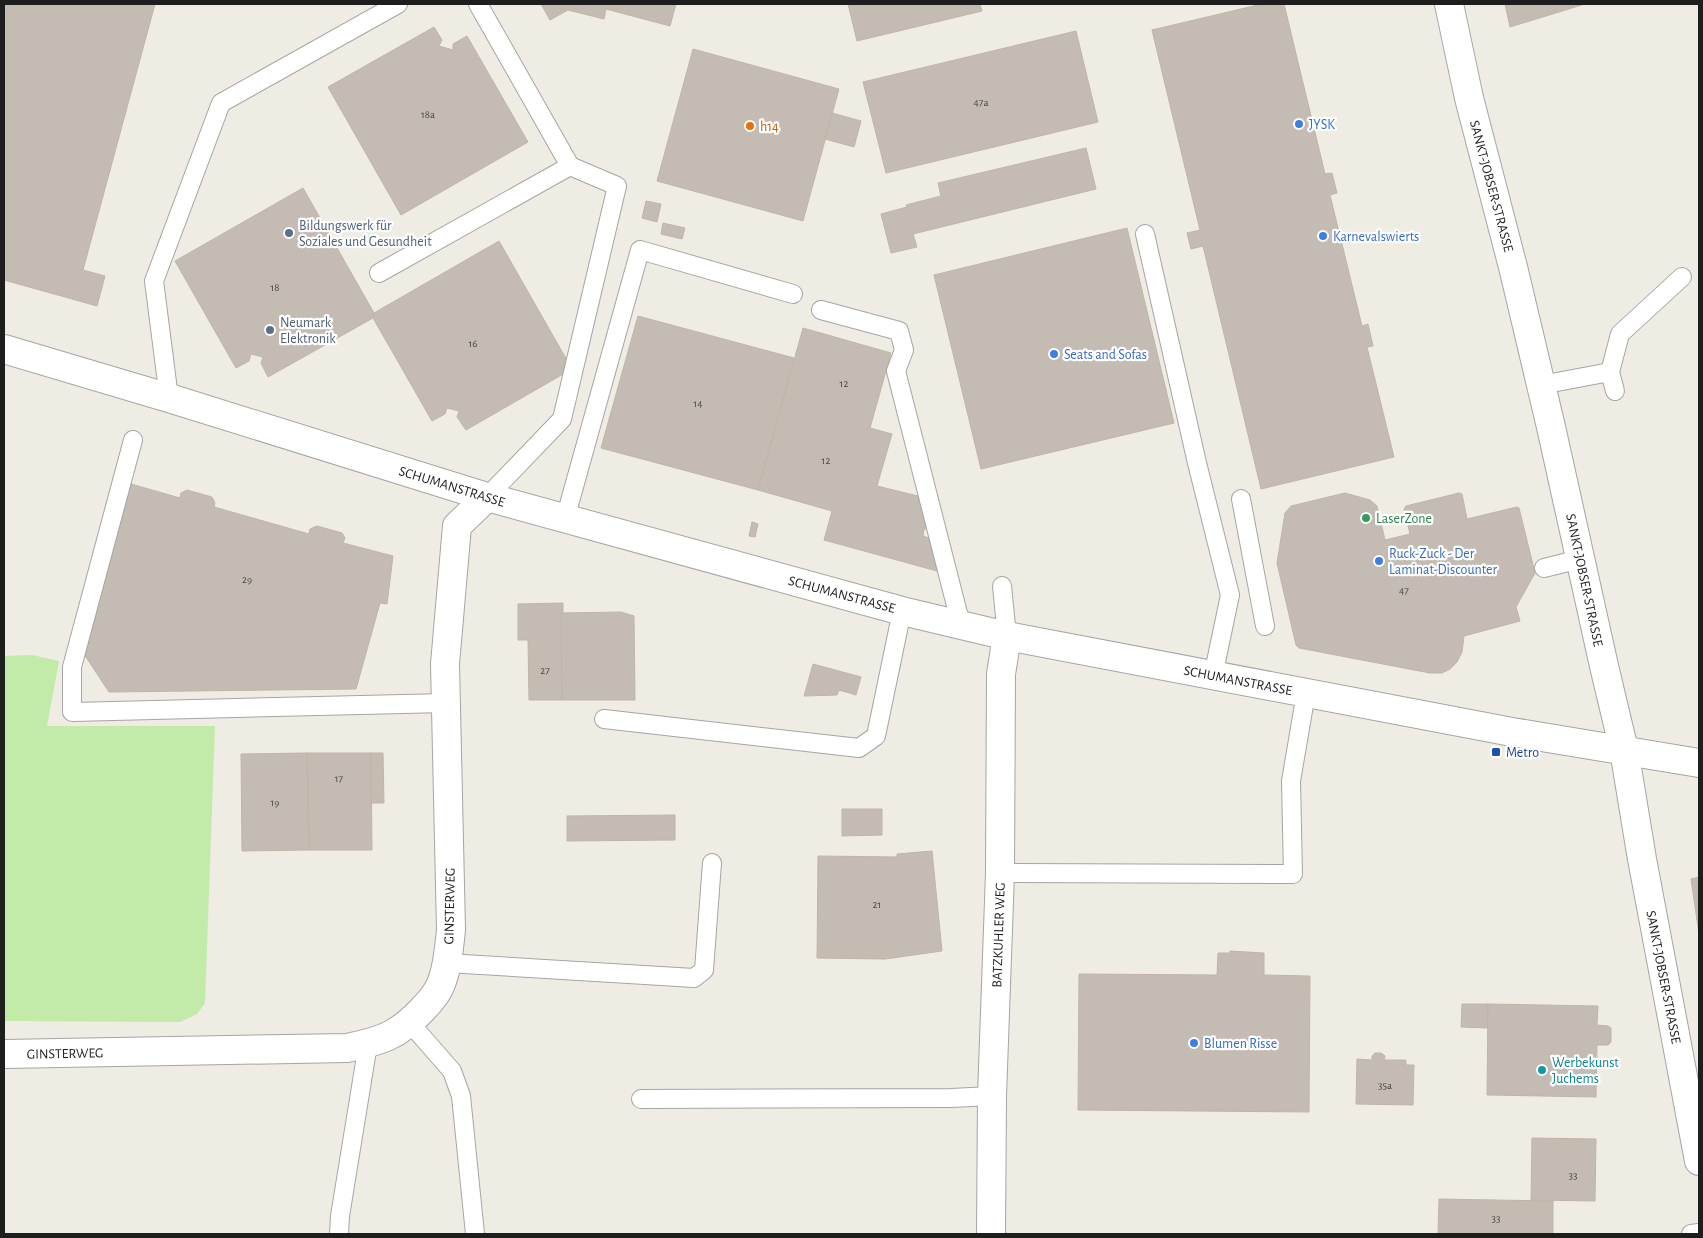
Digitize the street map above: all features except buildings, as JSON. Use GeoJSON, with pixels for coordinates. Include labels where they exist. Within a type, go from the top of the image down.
{"type":"FeatureCollection","features":[{"type":"Feature","properties":{"kind":"street","name":"SANKT-JOBSER-STRASSE"},"geometry":{"type":"LineString","coordinates":[[1449,4],[1469,98],[1513,267],[1541,385],[1624,750],[1642,859],[1699,1161]]}},
{"type":"Feature","properties":{"kind":"street","name":"SCHUMANSTRASSE"},"geometry":{"type":"LineString","coordinates":[[4,349],[487,497],[902,611],[1007,636],[1213,676],[1506,731],[1699,763]]}},
{"type":"Feature","properties":{"kind":"street","name":"GINSTERWEG"},"geometry":{"type":"LineString","coordinates":[[4,1054],[348,1048],[368,1044],[396,1033],[410,1023],[424,1008],[439,989],[447,962],[451,930],[445,664],[457,526],[487,497]]}},
{"type":"Feature","properties":{"kind":"street","name":"BATZKUHLER WEG"},"geometry":{"type":"LineString","coordinates":[[991,1234],[992,1096],[1000,873],[1001,674],[1007,636]]}},
{"type":"Feature","properties":{"kind":"lane"},"geometry":{"type":"LineString","coordinates":[[169,398],[154,282],[221,103],[398,4]]}},
{"type":"Feature","properties":{"kind":"lane"},"geometry":{"type":"LineString","coordinates":[[478,4],[570,166],[616,186],[562,419],[487,497]]}},
{"type":"Feature","properties":{"kind":"lane"},"geometry":{"type":"LineString","coordinates":[[379,273],[570,166]]}},
{"type":"Feature","properties":{"kind":"lane"},"geometry":{"type":"LineString","coordinates":[[1146,234],[1197,463],[1230,595],[1213,676]]}},
{"type":"Feature","properties":{"kind":"lane"},"geometry":{"type":"LineString","coordinates":[[565,518],[640,250],[793,294]]}},
{"type":"Feature","properties":{"kind":"lane"},"geometry":{"type":"LineString","coordinates":[[1615,391],[1610,372],[1620,334],[1682,277]]}},
{"type":"Feature","properties":{"kind":"lane"},"geometry":{"type":"LineString","coordinates":[[821,310],[899,331],[904,350],[896,371],[961,625]]}},
{"type":"Feature","properties":{"kind":"lane"},"geometry":{"type":"LineString","coordinates":[[1541,385],[1610,372]]}},
{"type":"Feature","properties":{"kind":"lane"},"geometry":{"type":"LineString","coordinates":[[133,440],[72,667],[72,712],[446,703]]}},
{"type":"Feature","properties":{"kind":"lane"},"geometry":{"type":"LineString","coordinates":[[1241,499],[1265,626]]}},
{"type":"Feature","properties":{"kind":"lane"},"geometry":{"type":"LineString","coordinates":[[1544,568],[1580,560]]}},
{"type":"Feature","properties":{"kind":"lane"},"geometry":{"type":"LineString","coordinates":[[1002,586],[1007,636]]}},
{"type":"Feature","properties":{"kind":"lane"},"geometry":{"type":"LineString","coordinates":[[604,720],[860,748],[876,736],[902,611]]}},
{"type":"Feature","properties":{"kind":"lane"},"geometry":{"type":"LineString","coordinates":[[1000,873],[1293,874],[1291,780],[1306,693]]}},
{"type":"Feature","properties":{"kind":"lane"},"geometry":{"type":"LineString","coordinates":[[447,962],[694,978],[704,970],[712,863]]}},
{"type":"Feature","properties":{"kind":"lane"},"geometry":{"type":"LineString","coordinates":[[410,1023],[452,1071],[462,1096],[475,1234]]}},
{"type":"Feature","properties":{"kind":"lane"},"geometry":{"type":"LineString","coordinates":[[339,1234],[340,1216],[368,1044]]}},
{"type":"Feature","properties":{"kind":"lane"},"geometry":{"type":"LineString","coordinates":[[641,1099],[951,1098],[992,1096]]}},
{"type":"Feature","properties":{"kind":"lane"},"geometry":{"type":"LineString","coordinates":[[1692,1234],[1699,1233]]}},
{"type":"Feature","properties":{"kind":"green space"},"geometry":{"type":"Polygon","coordinates":[[[32,655],[59,661],[47,726],[215,726],[205,1003],[197,1014],[180,1022],[4,1021],[4,656],[32,655]]]}},
{"type":"Feature","properties":{"kind":"place","name":"JYSK"},"geometry":{"type":"Point","coordinates":[1299,124]}},
{"type":"Feature","properties":{"kind":"place","name":"h14"},"geometry":{"type":"Point","coordinates":[750,126]}},
{"type":"Feature","properties":{"kind":"place","name":"Bildungswerk für Soziales und Gesundheit"},"geometry":{"type":"Point","coordinates":[289,233]}},
{"type":"Feature","properties":{"kind":"place","name":"Karnevalswierts"},"geometry":{"type":"Point","coordinates":[1323,236]}},
{"type":"Feature","properties":{"kind":"place","name":"Neumark Elektronik"},"geometry":{"type":"Point","coordinates":[270,330]}},
{"type":"Feature","properties":{"kind":"place","name":"Seats and Sofas"},"geometry":{"type":"Point","coordinates":[1054,354]}},
{"type":"Feature","properties":{"kind":"place","name":"LaserZone"},"geometry":{"type":"Point","coordinates":[1366,518]}},
{"type":"Feature","properties":{"kind":"place","name":"Ruck-Zuck - Der Laminat-Discounter"},"geometry":{"type":"Point","coordinates":[1379,561]}},
{"type":"Feature","properties":{"kind":"place","name":"Metro"},"geometry":{"type":"Point","coordinates":[1496,752]}},
{"type":"Feature","properties":{"kind":"place","name":"Blumen Risse"},"geometry":{"type":"Point","coordinates":[1194,1043]}},
{"type":"Feature","properties":{"kind":"place","name":"Werbekunst Juchems"},"geometry":{"type":"Point","coordinates":[1542,1070]}}]}
